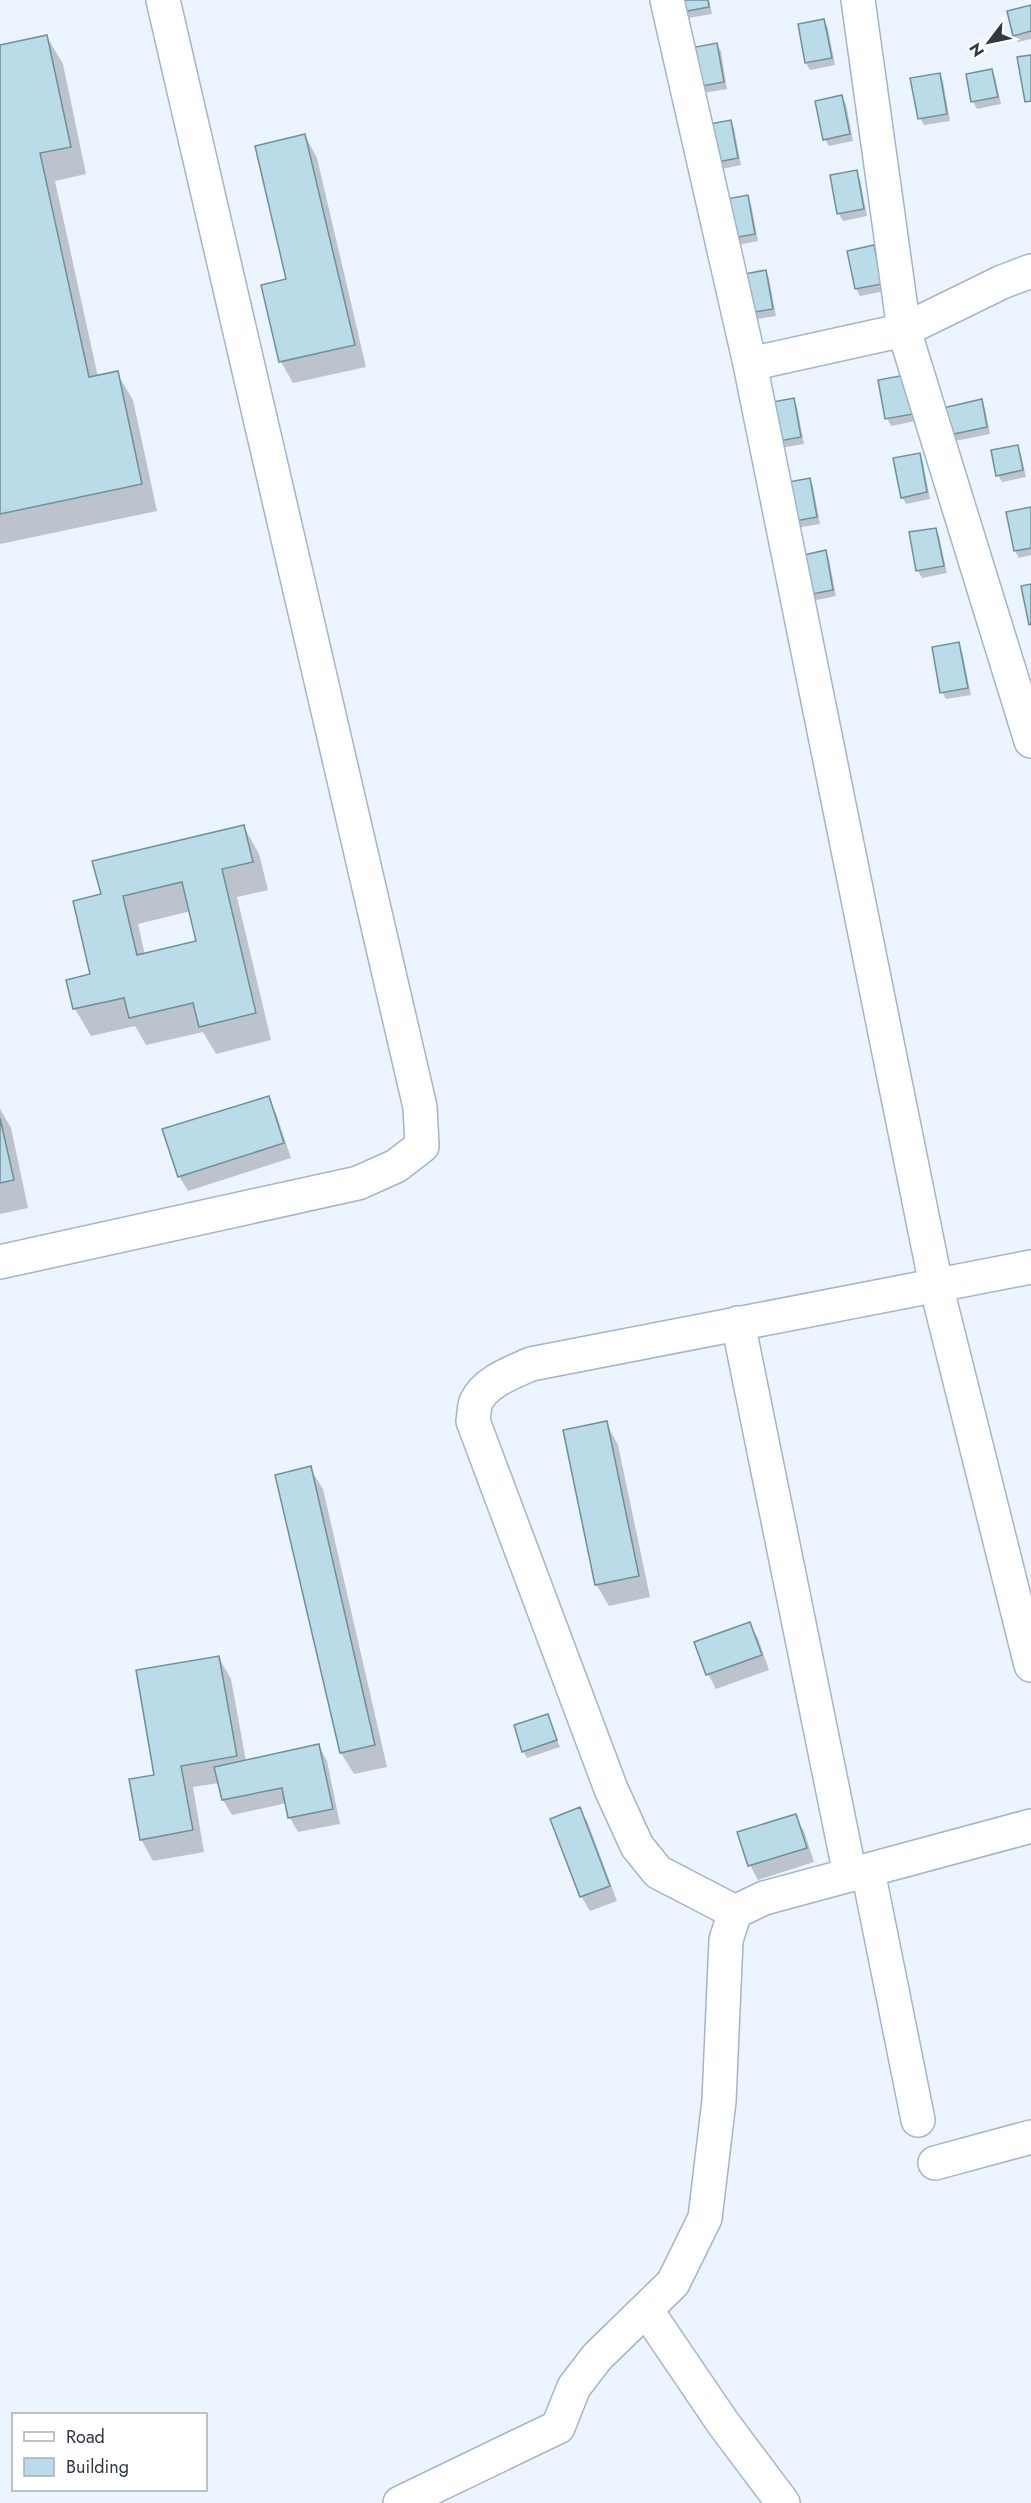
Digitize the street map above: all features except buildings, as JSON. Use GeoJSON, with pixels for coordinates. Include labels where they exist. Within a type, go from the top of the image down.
{"type":"FeatureCollection","features":[{"type":"Feature","properties":{"kind":"street"},"geometry":{"type":"LineString","coordinates":[[0,1262],[357,1183],[396,1166],[422,1146],[420,1107],[163,0]]}},
{"type":"Feature","properties":{"kind":"street"},"geometry":{"type":"LineString","coordinates":[[668,0],[750,364],[936,1285],[1031,1665]]}},
{"type":"Feature","properties":{"kind":"street"},"geometry":{"type":"LineString","coordinates":[[858,0],[904,330],[1031,741]]}},
{"type":"Feature","properties":{"kind":"street"},"geometry":{"type":"LineString","coordinates":[[750,364],[904,330],[1002,282],[1031,271]]}},
{"type":"Feature","properties":{"kind":"street"},"geometry":{"type":"LineString","coordinates":[[735,1912],[658,1872],[637,1846],[611,1789],[473,1421],[476,1402],[507,1374],[531,1364],[1031,1267]]}},
{"type":"Feature","properties":{"kind":"street"},"geometry":{"type":"LineString","coordinates":[[738,1323],[859,1873],[918,2120]]}},
{"type":"Feature","properties":{"kind":"street"},"geometry":{"type":"LineString","coordinates":[[404,2502],[558,2427],[574,2387],[597,2357],[647,2311],[673,2283],[705,2218],[718,2101],[726,1940],[735,1912],[764,1898],[1031,1826]]}},
{"type":"Feature","properties":{"kind":"street"},"geometry":{"type":"LineString","coordinates":[[935,2163],[1031,2137]]}},
{"type":"Feature","properties":{"kind":"street"},"geometry":{"type":"LineString","coordinates":[[647,2311],[723,2423],[783,2503]]}}]}
